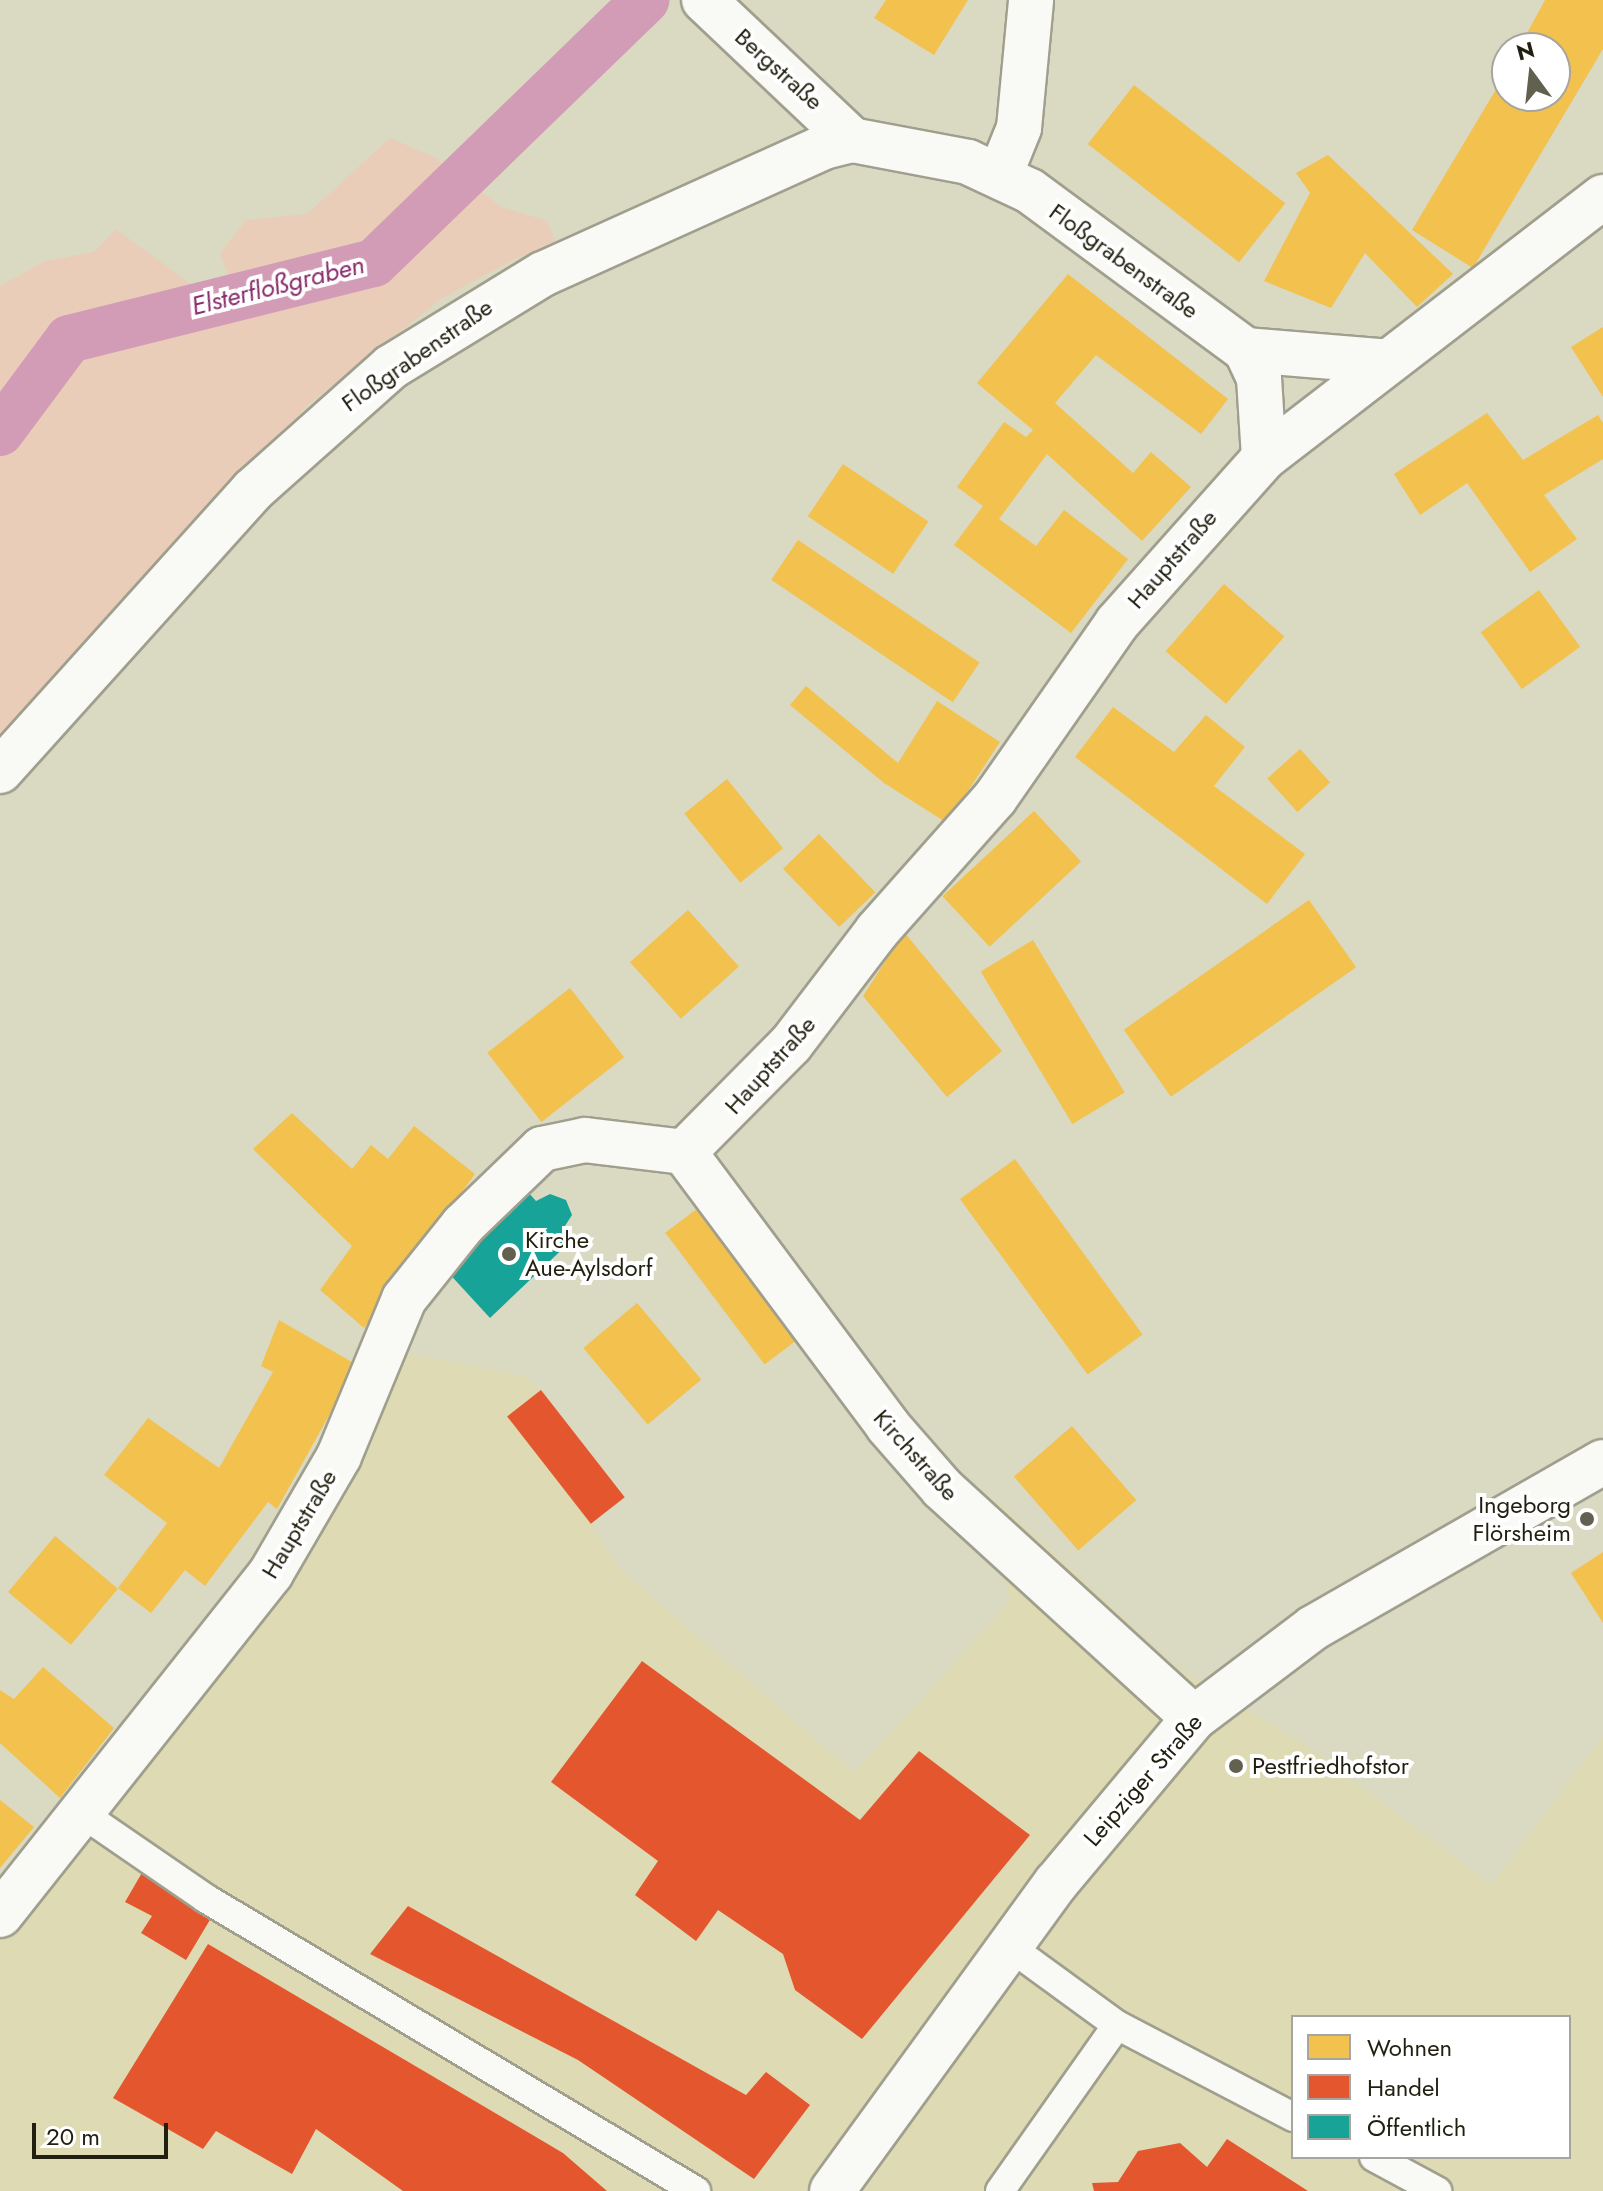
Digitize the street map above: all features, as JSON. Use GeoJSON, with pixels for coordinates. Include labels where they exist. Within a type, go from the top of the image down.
{"type":"FeatureCollection","features":[{"type":"Feature","properties":{"kind":"street","name":"Bergstraße"},"geometry":{"type":"LineString","coordinates":[[704,0],[852,140]]}},
{"type":"Feature","properties":{"kind":"street"},"geometry":{"type":"LineString","coordinates":[[1000,175],[1019,128],[1031,0]]}},
{"type":"Feature","properties":{"kind":"street","name":"Floßgrabenstraße"},"geometry":{"type":"LineString","coordinates":[[0,771],[253,490],[391,367],[543,274],[795,158],[852,140],[929,152],[1000,175],[1246,350]]}},
{"type":"Feature","properties":{"kind":"street","name":"Hauptstraße"},"geometry":{"type":"LineString","coordinates":[[0,1915],[278,1564],[339,1456],[404,1299],[491,1193],[523,1163],[562,1143],[684,1152],[791,1044],[877,931],[995,798],[1117,623],[1264,458],[1381,361],[1603,197]]}},
{"type":"Feature","properties":{"kind":"street"},"geometry":{"type":"LineString","coordinates":[[1264,458],[1259,378],[1246,350],[1381,361]]}},
{"type":"Feature","properties":{"kind":"street","name":"Kirchstraße"},"geometry":{"type":"LineString","coordinates":[[684,1152],[850,1377],[942,1488],[1194,1718]]}},
{"type":"Feature","properties":{"kind":"street","name":"Leipziger Straße"},"geometry":{"type":"LineString","coordinates":[[835,2190],[1010,1947],[1130,1788],[1194,1718],[1313,1628],[1603,1462]]}},
{"type":"Feature","properties":{"kind":"lane"},"geometry":{"type":"LineString","coordinates":[[80,1812],[205,1898],[696,2191]]}},
{"type":"Feature","properties":{"kind":"lane"},"geometry":{"type":"LineString","coordinates":[[1010,1947],[1117,2025],[1291,2116]]}},
{"type":"Feature","properties":{"kind":"lane"},"geometry":{"type":"LineString","coordinates":[[1000,2191],[1117,2025]]}},
{"type":"Feature","properties":{"kind":"lane"},"geometry":{"type":"LineString","coordinates":[[1378,2159],[1437,2191]]}},
{"type":"Feature","properties":{"kind":"shaded area"},"geometry":{"type":"Polygon","coordinates":[[[390,138],[434,157],[502,207],[547,221],[557,246],[515,259],[441,299],[309,404],[0,738],[0,286],[45,261],[94,252],[116,229],[209,298],[229,278],[220,253],[246,220],[307,214],[390,138]]]}},
{"type":"Feature","properties":{"kind":"shaded area"},"geometry":{"type":"Polygon","coordinates":[[[370,1346],[524,1376],[541,1390],[624,1498],[590,1523],[618,1567],[854,1773],[1009,1603],[995,1499],[1177,1667],[1307,1746],[1492,1885],[1603,1736],[1603,2191],[0,2191],[0,1888],[190,1645],[309,1473],[370,1346]]]}},
{"type":"Feature","properties":{"kind":"building: Wohnen"},"geometry":{"type":"Polygon","coordinates":[[[886,0],[968,0],[934,55],[874,18],[886,0]]]}},
{"type":"Feature","properties":{"kind":"building: Wohnen"},"geometry":{"type":"Polygon","coordinates":[[[1545,0],[1603,0],[1603,49],[1571,103],[1571,32],[1528,32],[1545,0]]]}},
{"type":"Feature","properties":{"kind":"building: Wohnen"},"geometry":{"type":"Polygon","coordinates":[[[1134,85],[1285,203],[1239,262],[1088,144],[1134,85]]]}},
{"type":"Feature","properties":{"kind":"building: Wohnen"},"geometry":{"type":"Polygon","coordinates":[[[1491,98],[1491,112],[1566,112],[1473,268],[1412,230],[1491,98]]]}},
{"type":"Feature","properties":{"kind":"building: Wohnen"},"geometry":{"type":"Polygon","coordinates":[[[1328,155],[1453,274],[1417,307],[1365,253],[1331,308],[1264,281],[1310,193],[1296,173],[1328,155]]]}},
{"type":"Feature","properties":{"kind":"building: Wohnen"},"geometry":{"type":"Polygon","coordinates":[[[1068,274],[1228,399],[1201,434],[1096,355],[1055,403],[1133,473],[1151,452],[1191,487],[1142,541],[1047,454],[999,519],[1036,546],[1064,510],[1128,559],[1071,633],[954,545],[983,506],[957,487],[1004,422],[1026,437],[1033,430],[977,383],[1068,274]]]}},
{"type":"Feature","properties":{"kind":"building: Wohnen"},"geometry":{"type":"Polygon","coordinates":[[[1603,327],[1603,397],[1571,347],[1603,327]]]}},
{"type":"Feature","properties":{"kind":"building: Wohnen"},"geometry":{"type":"Polygon","coordinates":[[[1487,413],[1523,460],[1598,415],[1603,423],[1603,459],[1544,495],[1577,539],[1530,572],[1467,483],[1420,515],[1394,474],[1487,413]]]}},
{"type":"Feature","properties":{"kind":"building: Wohnen"},"geometry":{"type":"Polygon","coordinates":[[[843,464],[928,522],[893,574],[808,516],[843,464]]]}},
{"type":"Feature","properties":{"kind":"building: Wohnen"},"geometry":{"type":"Polygon","coordinates":[[[798,540],[980,662],[953,702],[771,580],[798,540]]]}},
{"type":"Feature","properties":{"kind":"building: Wohnen"},"geometry":{"type":"Polygon","coordinates":[[[1224,584],[1284,636],[1226,704],[1166,651],[1224,584]]]}},
{"type":"Feature","properties":{"kind":"building: Wohnen"},"geometry":{"type":"Polygon","coordinates":[[[1539,590],[1580,647],[1522,689],[1481,632],[1539,590]]]}},
{"type":"Feature","properties":{"kind":"building: Wohnen"},"geometry":{"type":"Polygon","coordinates":[[[806,686],[898,763],[937,701],[1000,742],[947,823],[884,783],[790,705],[806,686]]]}},
{"type":"Feature","properties":{"kind":"building: Wohnen"},"geometry":{"type":"Polygon","coordinates":[[[1113,707],[1174,752],[1206,715],[1245,747],[1214,786],[1305,854],[1267,904],[1075,757],[1113,707]]]}},
{"type":"Feature","properties":{"kind":"building: Wohnen"},"geometry":{"type":"Polygon","coordinates":[[[1300,749],[1330,782],[1297,812],[1267,778],[1300,749]]]}},
{"type":"Feature","properties":{"kind":"building: Wohnen"},"geometry":{"type":"Polygon","coordinates":[[[727,779],[783,848],[740,883],[684,814],[727,779]]]}},
{"type":"Feature","properties":{"kind":"building: Wohnen"},"geometry":{"type":"Polygon","coordinates":[[[1034,811],[1081,861],[990,947],[943,896],[1034,811]]]}},
{"type":"Feature","properties":{"kind":"building: Wohnen"},"geometry":{"type":"Polygon","coordinates":[[[819,834],[875,892],[839,927],[783,869],[819,834]]]}},
{"type":"Feature","properties":{"kind":"building: Wohnen"},"geometry":{"type":"Polygon","coordinates":[[[1309,900],[1356,967],[1171,1097],[1124,1030],[1309,900]]]}},
{"type":"Feature","properties":{"kind":"building: Wohnen"},"geometry":{"type":"Polygon","coordinates":[[[688,910],[739,966],[681,1019],[630,962],[688,910]]]}},
{"type":"Feature","properties":{"kind":"building: Wohnen"},"geometry":{"type":"Polygon","coordinates":[[[904,932],[1002,1051],[947,1097],[863,996],[904,932]]]}},
{"type":"Feature","properties":{"kind":"building: Wohnen"},"geometry":{"type":"Polygon","coordinates":[[[1033,940],[1125,1093],[1072,1124],[981,971],[1033,940]]]}},
{"type":"Feature","properties":{"kind":"building: Wohnen"},"geometry":{"type":"Polygon","coordinates":[[[570,988],[624,1057],[541,1122],[487,1053],[570,988]]]}},
{"type":"Feature","properties":{"kind":"building: Wohnen"},"geometry":{"type":"Polygon","coordinates":[[[292,1113],[352,1169],[371,1145],[388,1159],[414,1126],[475,1174],[364,1328],[320,1290],[352,1246],[253,1149],[292,1113]]]}},
{"type":"Feature","properties":{"kind":"building: Wohnen"},"geometry":{"type":"Polygon","coordinates":[[[1015,1159],[1143,1335],[1088,1375],[960,1199],[1015,1159]]]}},
{"type":"Feature","properties":{"kind":"building: Wohnen"},"geometry":{"type":"Polygon","coordinates":[[[702,1205],[801,1337],[765,1364],[665,1233],[702,1205]]]}},
{"type":"Feature","properties":{"kind":"building: Wohnen"},"geometry":{"type":"Polygon","coordinates":[[[637,1303],[701,1380],[648,1425],[583,1348],[637,1303]]]}},
{"type":"Feature","properties":{"kind":"building: Wohnen"},"geometry":{"type":"Polygon","coordinates":[[[279,1320],[357,1365],[277,1509],[268,1502],[205,1586],[185,1570],[151,1613],[118,1588],[167,1523],[104,1475],[148,1418],[219,1468],[273,1372],[261,1366],[279,1320]]]}},
{"type":"Feature","properties":{"kind":"building: Wohnen"},"geometry":{"type":"Polygon","coordinates":[[[1072,1426],[1136,1500],[1078,1550],[1014,1477],[1072,1426]]]}},
{"type":"Feature","properties":{"kind":"building: Wohnen"},"geometry":{"type":"Polygon","coordinates":[[[55,1536],[118,1589],[71,1645],[8,1592],[55,1536]]]}},
{"type":"Feature","properties":{"kind":"building: Wohnen"},"geometry":{"type":"Polygon","coordinates":[[[1603,1552],[1603,1623],[1571,1573],[1603,1552]]]}},
{"type":"Feature","properties":{"kind":"building: Wohnen"},"geometry":{"type":"Polygon","coordinates":[[[43,1667],[114,1728],[60,1798],[0,1743],[0,1690],[14,1699],[43,1667]]]}},
{"type":"Feature","properties":{"kind":"building: Wohnen"},"geometry":{"type":"Polygon","coordinates":[[[0,1800],[34,1827],[0,1868],[0,1800]]]}},
{"type":"Feature","properties":{"kind":"building: Handel"},"geometry":{"type":"Polygon","coordinates":[[[541,1390],[625,1497],[591,1524],[507,1416],[541,1390]]]}},
{"type":"Feature","properties":{"kind":"building: Handel"},"geometry":{"type":"Polygon","coordinates":[[[642,1661],[860,1820],[919,1751],[1030,1835],[862,2039],[795,1990],[783,1954],[718,1910],[696,1941],[635,1895],[658,1861],[551,1782],[642,1661]]]}},
{"type":"Feature","properties":{"kind":"building: Handel"},"geometry":{"type":"Polygon","coordinates":[[[143,1871],[214,1913],[186,1960],[141,1933],[152,1916],[125,1902],[143,1871]]]}},
{"type":"Feature","properties":{"kind":"building: Handel"},"geometry":{"type":"Polygon","coordinates":[[[408,1906],[746,2095],[766,2072],[810,2105],[754,2179],[578,2060],[370,1954],[408,1906]]]}},
{"type":"Feature","properties":{"kind":"building: Handel"},"geometry":{"type":"Polygon","coordinates":[[[208,1944],[563,2153],[607,2191],[403,2191],[316,2129],[292,2174],[216,2131],[203,2149],[113,2098],[208,1944]]]}},
{"type":"Feature","properties":{"kind":"building: Handel"},"geometry":{"type":"Polygon","coordinates":[[[1227,2139],[1308,2191],[1094,2191],[1092,2183],[1118,2182],[1138,2151],[1180,2143],[1207,2167],[1227,2139]]]}},
{"type":"Feature","properties":{"kind":"building: Öffentlich","name":"Kirche Aue-Aylsdorf"},"geometry":{"type":"Polygon","coordinates":[[[527,1191],[536,1201],[550,1194],[566,1200],[572,1215],[563,1229],[573,1239],[490,1318],[445,1269],[527,1191]]]}},
{"type":"Feature","properties":{"kind":"waterway","name":"Elsterfloßgraben"},"geometry":{"type":"LineString","coordinates":[[0,432],[69,339],[374,263],[645,0]]}},
{"type":"Feature","properties":{"kind":"place","name":"Kirche Aue-Aylsdorf"},"geometry":{"type":"Point","coordinates":[509,1254]}},
{"type":"Feature","properties":{"kind":"place","name":"Ingeborg Flörsheim"},"geometry":{"type":"Point","coordinates":[1587,1519]}},
{"type":"Feature","properties":{"kind":"place","name":"Pestfriedhofstor"},"geometry":{"type":"Point","coordinates":[1236,1766]}}]}
